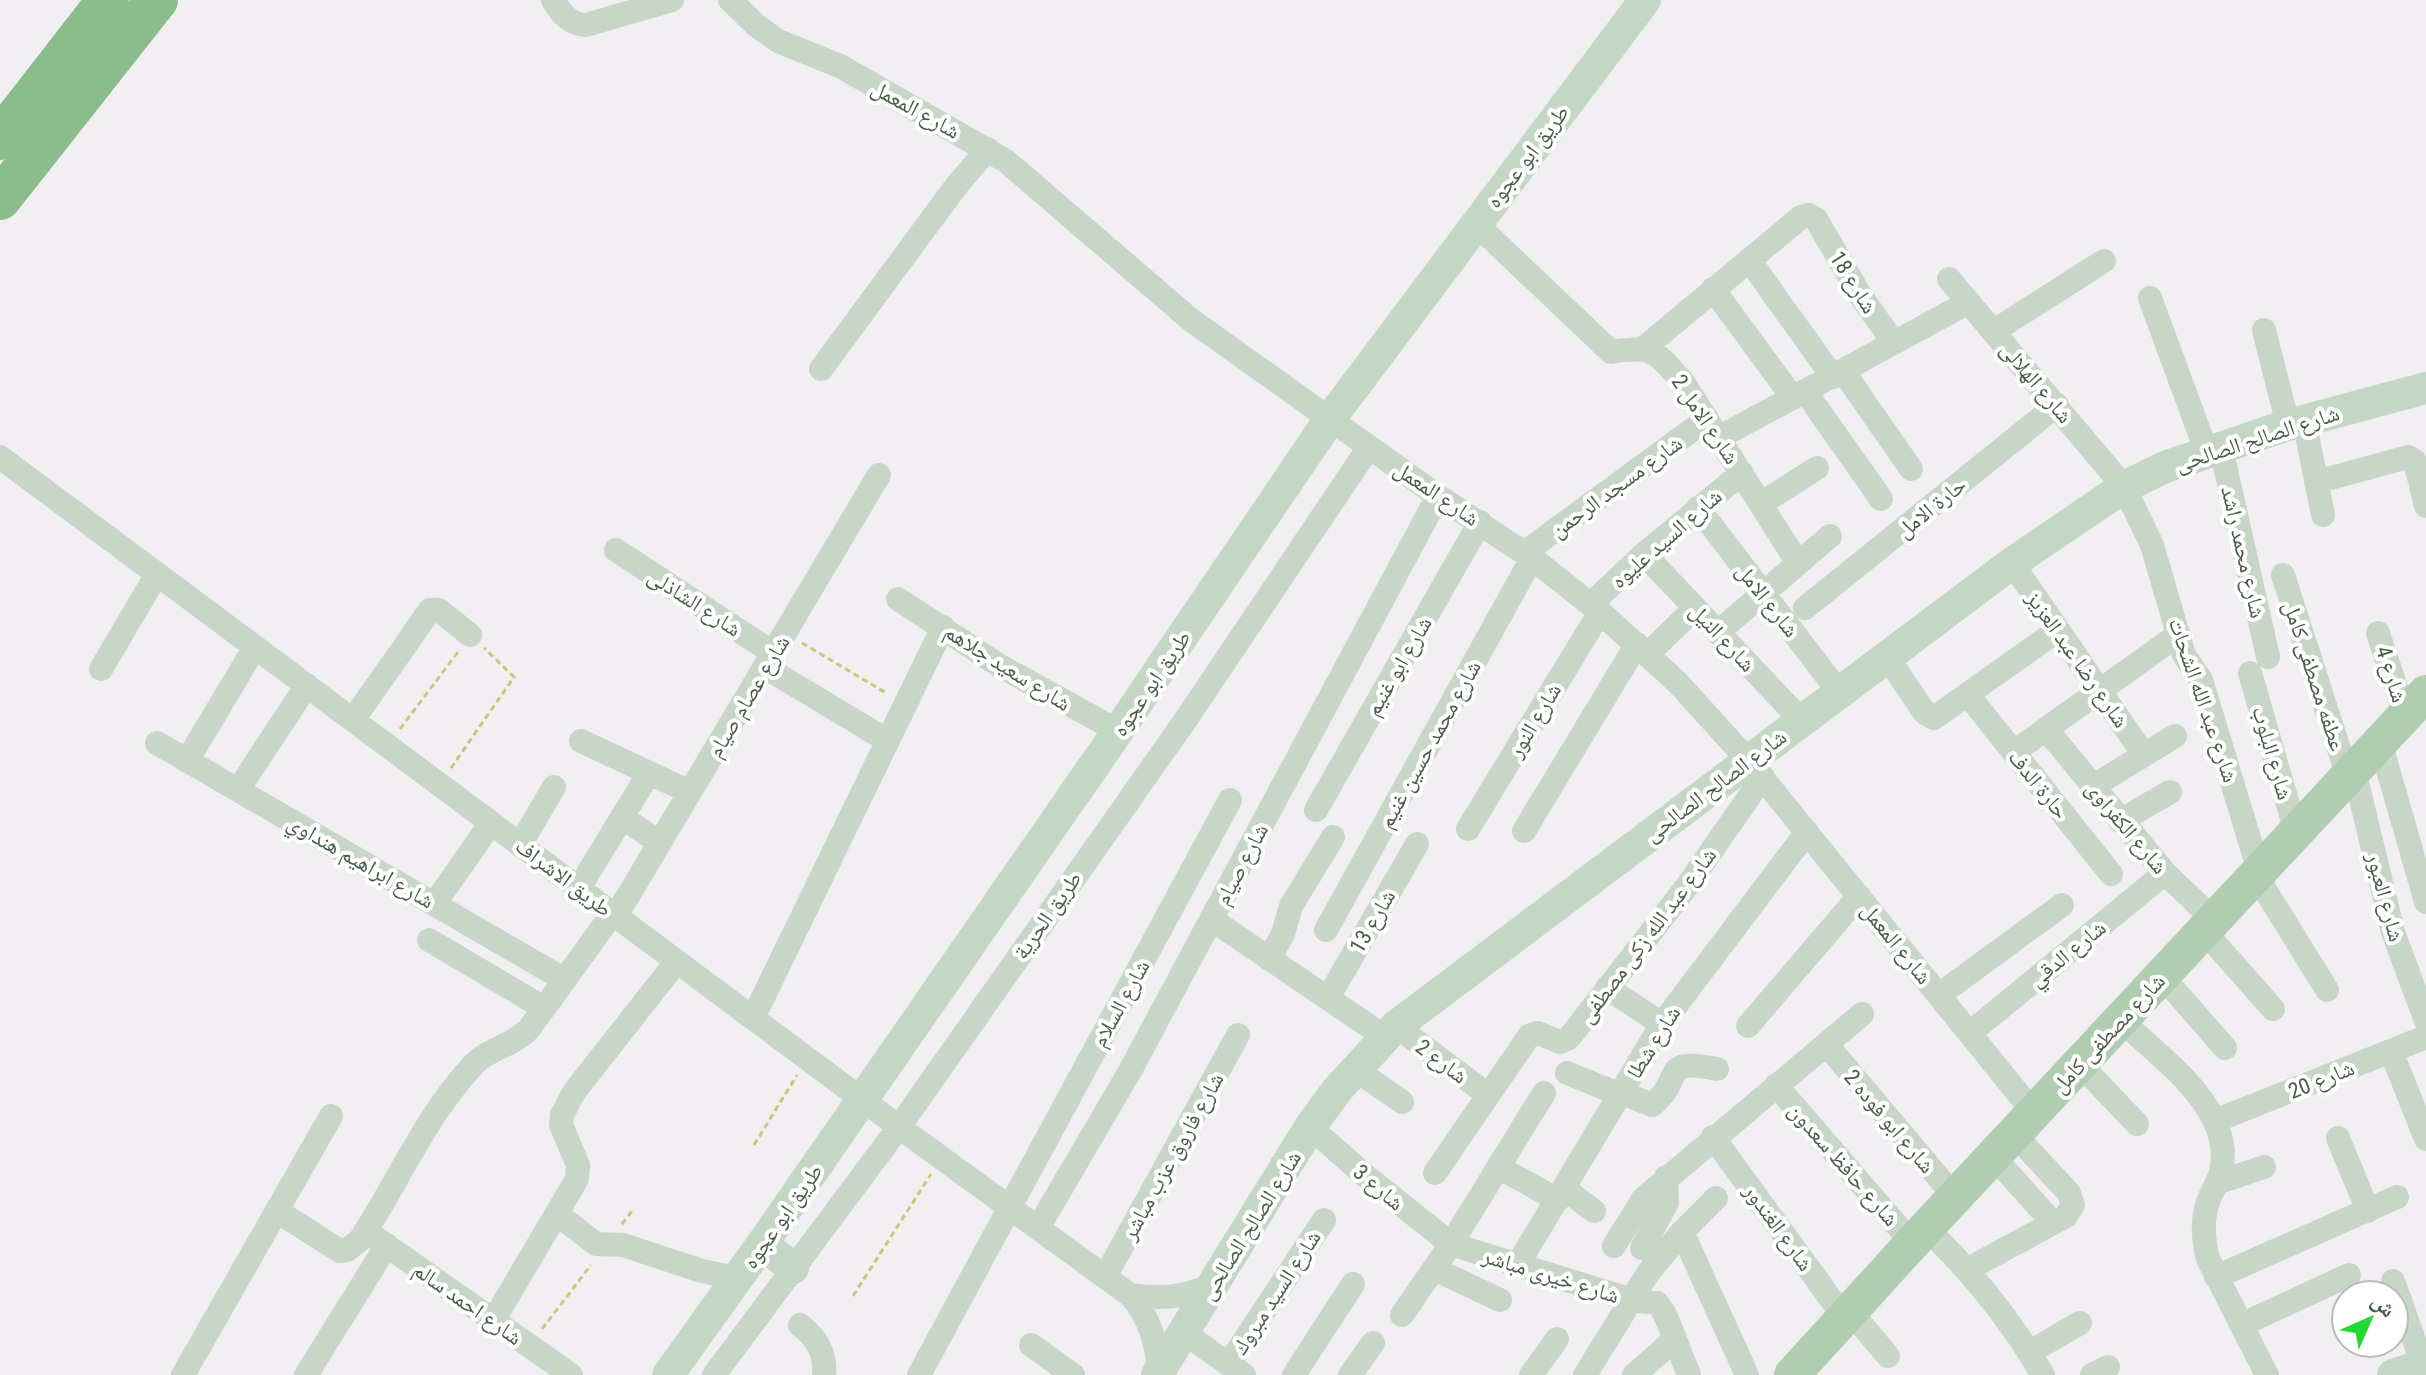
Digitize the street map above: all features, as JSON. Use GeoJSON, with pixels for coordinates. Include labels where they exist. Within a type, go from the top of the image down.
{"type":"FeatureCollection","features":[{"type":"Feature","properties":{"kind":"highway"},"geometry":{"type":"LineString","coordinates":[[0,139],[108,0]]}},
{"type":"Feature","properties":{"kind":"highway"},"geometry":{"type":"LineString","coordinates":[[0,199],[157,0]]}},
{"type":"Feature","properties":{"kind":"main road","name":"شارع مصطفى كامل"},"geometry":{"type":"LineString","coordinates":[[1792,1375],[2415,704]]}},
{"type":"Feature","properties":{"kind":"street"},"geometry":{"type":"LineString","coordinates":[[553,0],[566,17],[577,24],[586,25],[672,0]]}},
{"type":"Feature","properties":{"kind":"street","name":"شارع المعمل"},"geometry":{"type":"LineString","coordinates":[[730,0],[778,41],[840,66],[988,149],[1025,177],[1176,308],[1438,496],[1528,555],[1642,649],[1756,769],[1970,1033],[2053,1223],[1968,1269]]}},
{"type":"Feature","properties":{"kind":"street","name":"طريق ابو عجوه"},"geometry":{"type":"LineString","coordinates":[[668,1375],[863,1100],[1330,419],[1645,0]]}},
{"type":"Feature","properties":{"kind":"street"},"geometry":{"type":"LineString","coordinates":[[821,369],[957,185],[988,149]]}},
{"type":"Feature","properties":{"kind":"street","name":"شارع 18"},"geometry":{"type":"LineString","coordinates":[[1749,260],[1801,217],[1809,215],[1816,219],[1860,295],[1894,343]]}},
{"type":"Feature","properties":{"kind":"street"},"geometry":{"type":"LineString","coordinates":[[1476,224],[1611,352],[1644,348],[1749,260],[1911,469]]}},
{"type":"Feature","properties":{"kind":"street"},"geometry":{"type":"LineString","coordinates":[[1994,331],[2104,261]]}},
{"type":"Feature","properties":{"kind":"street","name":"شارع الهلالى"},"geometry":{"type":"LineString","coordinates":[[1949,279],[2124,487]]}},
{"type":"Feature","properties":{"kind":"street"},"geometry":{"type":"LineString","coordinates":[[1713,289],[1881,499]]}},
{"type":"Feature","properties":{"kind":"street","name":"شارع محمد راشد"},"geometry":{"type":"LineString","coordinates":[[2150,298],[2214,450],[2259,665]]}},
{"type":"Feature","properties":{"kind":"street","name":"شارع مسجد الرحمن"},"geometry":{"type":"LineString","coordinates":[[1528,555],[1713,428],[1799,394],[1969,302]]}},
{"type":"Feature","properties":{"kind":"street"},"geometry":{"type":"LineString","coordinates":[[2264,330],[2316,482],[2323,515]]}},
{"type":"Feature","properties":{"kind":"street","name":"شارع الامل 2"},"geometry":{"type":"LineString","coordinates":[[1644,348],[1661,358],[1683,382],[1798,563]]}},
{"type":"Feature","properties":{"kind":"street","name":"شارع الصالح الصالحى"},"geometry":{"type":"LineString","coordinates":[[1158,1374],[1310,1127],[1355,1069],[1391,1031],[1756,769],[1801,720],[2012,563],[2124,487],[2165,467],[2296,423],[2426,388]]}},
{"type":"Feature","properties":{"kind":"street","name":"حارة الامل"},"geometry":{"type":"LineString","coordinates":[[1805,608],[2057,405]]}},
{"type":"Feature","properties":{"kind":"street","name":"طريق الحرية"},"geometry":{"type":"LineString","coordinates":[[714,1375],[899,1127],[1189,715],[1369,447]]}},
{"type":"Feature","properties":{"kind":"street","name":"طريق الاشراف"},"geometry":{"type":"LineString","coordinates":[[0,457],[899,1127],[1130,1295],[1141,1308],[1155,1339],[1158,1374]]}},
{"type":"Feature","properties":{"kind":"street"},"geometry":{"type":"LineString","coordinates":[[2316,482],[2408,457],[2415,461],[2426,506]]}},
{"type":"Feature","properties":{"kind":"street"},"geometry":{"type":"LineString","coordinates":[[1762,503],[1817,468]]}},
{"type":"Feature","properties":{"kind":"street","name":"شارع السيد عليوه"},"geometry":{"type":"LineString","coordinates":[[1596,608],[1644,554],[1742,473]]}},
{"type":"Feature","properties":{"kind":"street","name":"شارع عصام صيام"},"geometry":{"type":"LineString","coordinates":[[366,1231],[426,1127],[456,1085],[482,1057],[523,1036],[615,915],[879,475]]}},
{"type":"Feature","properties":{"kind":"street","name":"شارع عبد الله الشحات"},"geometry":{"type":"LineString","coordinates":[[2124,487],[2152,545],[2184,655],[2201,680],[2258,873],[2327,990]]}},
{"type":"Feature","properties":{"kind":"street","name":"شارع صيام"},"geometry":{"type":"LineString","coordinates":[[1038,1228],[1130,1071],[1438,496]]}},
{"type":"Feature","properties":{"kind":"street","name":"شارع الامل"},"geometry":{"type":"LineString","coordinates":[[1698,508],[1839,692]]}},
{"type":"Feature","properties":{"kind":"street","name":"شارع ابو غنيم"},"geometry":{"type":"LineString","coordinates":[[1316,810],[1480,522]]}},
{"type":"Feature","properties":{"kind":"street"},"geometry":{"type":"LineString","coordinates":[[1718,632],[1830,536]]}},
{"type":"Feature","properties":{"kind":"street","name":"شارع الشاذلى"},"geometry":{"type":"LineString","coordinates":[[616,550],[774,651],[888,741]]}},
{"type":"Feature","properties":{"kind":"street","name":"شارع النيل"},"geometry":{"type":"LineString","coordinates":[[1644,554],[1801,720]]}},
{"type":"Feature","properties":{"kind":"street","name":"شارع محمد حسين غنيم"},"geometry":{"type":"LineString","coordinates":[[1326,930],[1528,555]]}},
{"type":"Feature","properties":{"kind":"street","name":"شارع رضا عبد العزيز"},"geometry":{"type":"LineString","coordinates":[[2012,563],[2144,755]]}},
{"type":"Feature","properties":{"kind":"street"},"geometry":{"type":"LineString","coordinates":[[101,669],[157,574]]}},
{"type":"Feature","properties":{"kind":"street","name":"عطفه مصطفى كامل"},"geometry":{"type":"LineString","coordinates":[[2283,575],[2351,774]]}},
{"type":"Feature","properties":{"kind":"street","name":"شارع سعيد جلاهم"},"geometry":{"type":"LineString","coordinates":[[898,599],[988,659],[1118,731]]}},
{"type":"Feature","properties":{"kind":"street","name":"شارع النور"},"geometry":{"type":"LineString","coordinates":[[1468,829],[1596,608]]}},
{"type":"Feature","properties":{"kind":"street"},"geometry":{"type":"LineString","coordinates":[[1524,831],[1642,649],[1695,608]]}},
{"type":"Feature","properties":{"kind":"street"},"geometry":{"type":"LineString","coordinates":[[353,720],[430,610],[439,610],[470,635]]}},
{"type":"Feature","properties":{"kind":"street"},"geometry":{"type":"LineString","coordinates":[[753,1018],[943,627]]}},
{"type":"Feature","properties":{"kind":"street"},"geometry":{"type":"LineString","coordinates":[[1887,657],[1927,716],[1938,716],[2058,630]]}},
{"type":"Feature","properties":{"kind":"street","name":"شارع 4"},"geometry":{"type":"LineString","coordinates":[[2378,633],[2415,704]]}},
{"type":"Feature","properties":{"kind":"street"},"geometry":{"type":"LineString","coordinates":[[2014,752],[2179,634]]}},
{"type":"Feature","properties":{"kind":"street"},"geometry":{"type":"LineString","coordinates":[[187,761],[255,647]]}},
{"type":"Feature","properties":{"kind":"street","name":"شارع البلوب"},"geometry":{"type":"LineString","coordinates":[[2259,665],[2296,832]]}},
{"type":"Feature","properties":{"kind":"street"},"geometry":{"type":"LineString","coordinates":[[238,790],[307,685]]}},
{"type":"Feature","properties":{"kind":"street","name":"حارة الدف"},"geometry":{"type":"LineString","coordinates":[[1968,695],[2111,874]]}},
{"type":"Feature","properties":{"kind":"street","name":"شارع الكفراوى"},"geometry":{"type":"LineString","coordinates":[[2046,729],[2209,926],[2273,1009]]}},
{"type":"Feature","properties":{"kind":"street"},"geometry":{"type":"LineString","coordinates":[[2092,787],[2175,736]]}},
{"type":"Feature","properties":{"kind":"street"},"geometry":{"type":"LineString","coordinates":[[581,741],[690,792]]}},
{"type":"Feature","properties":{"kind":"street"},"geometry":{"type":"LineString","coordinates":[[2380,742],[2426,902]]}},
{"type":"Feature","properties":{"kind":"street","name":"شارع ابراهيم هنداوي"},"geometry":{"type":"LineString","coordinates":[[157,743],[565,980]]}},
{"type":"Feature","properties":{"kind":"street","name":"شارع عبد الله زكى مصطفى"},"geometry":{"type":"LineString","coordinates":[[1435,1173],[1529,1036],[1538,1033],[1560,1042],[1569,1038],[1687,886],[1756,769]]}},
{"type":"Feature","properties":{"kind":"street"},"geometry":{"type":"LineString","coordinates":[[579,888],[649,773]]}},
{"type":"Feature","properties":{"kind":"street","name":"شارع العبور"},"geometry":{"type":"LineString","coordinates":[[2351,774],[2393,932],[2425,1021]]}},
{"type":"Feature","properties":{"kind":"street"},"geometry":{"type":"LineString","coordinates":[[520,845],[554,787]]}},
{"type":"Feature","properties":{"kind":"street"},"geometry":{"type":"LineString","coordinates":[[2120,821],[2170,792]]}},
{"type":"Feature","properties":{"kind":"street","name":"شارع السلام"},"geometry":{"type":"LineString","coordinates":[[919,1375],[1230,800]]}},
{"type":"Feature","properties":{"kind":"street"},"geometry":{"type":"LineString","coordinates":[[622,817],[660,843]]}},
{"type":"Feature","properties":{"kind":"street"},"geometry":{"type":"LineString","coordinates":[[435,903],[491,823]]}},
{"type":"Feature","properties":{"kind":"street","name":"شارع شطا"},"geometry":{"type":"LineString","coordinates":[[1518,1264],[1662,1024],[1807,832]]}},
{"type":"Feature","properties":{"kind":"street"},"geometry":{"type":"LineString","coordinates":[[1269,959],[1283,934],[1291,906],[1333,837]]}},
{"type":"Feature","properties":{"kind":"street","name":"شارع 13"},"geometry":{"type":"LineString","coordinates":[[1328,998],[1417,844]]}},
{"type":"Feature","properties":{"kind":"street","name":"شارع الدقي"},"geometry":{"type":"LineString","coordinates":[[1970,1033],[2165,873]]}},
{"type":"Feature","properties":{"kind":"street"},"geometry":{"type":"LineString","coordinates":[[1748,1026],[1859,896]]}},
{"type":"Feature","properties":{"kind":"street"},"geometry":{"type":"LineString","coordinates":[[1939,995],[2062,905]]}},
{"type":"Feature","properties":{"kind":"street","name":"شارع 2"},"geometry":{"type":"LineString","coordinates":[[1211,919],[1328,998],[1391,1031],[1488,1095]]}},
{"type":"Feature","properties":{"kind":"street"},"geometry":{"type":"LineString","coordinates":[[429,940],[544,1008]]}},
{"type":"Feature","properties":{"kind":"street"},"geometry":{"type":"LineString","coordinates":[[493,1321],[577,1179],[578,1165],[561,1125],[562,1115],[574,1092],[677,961]]}},
{"type":"Feature","properties":{"kind":"street"},"geometry":{"type":"LineString","coordinates":[[2162,976],[2225,1048]]}},
{"type":"Feature","properties":{"kind":"street"},"geometry":{"type":"LineString","coordinates":[[1607,988],[1662,1024]]}},
{"type":"Feature","properties":{"kind":"street"},"geometry":{"type":"LineString","coordinates":[[1614,1246],[1643,1199],[1666,1177],[1862,1014]]}},
{"type":"Feature","properties":{"kind":"street"},"geometry":{"type":"LineString","coordinates":[[2121,1020],[2198,1093],[2217,1120],[2223,1152],[2217,1183],[2208,1201],[2204,1230],[2208,1259],[2267,1375]]}},
{"type":"Feature","properties":{"kind":"street","name":"شارع 20"},"geometry":{"type":"LineString","coordinates":[[2217,1120],[2391,1051],[2425,1021]]}},
{"type":"Feature","properties":{"kind":"street","name":"شارع فاروق عزب مباشر"},"geometry":{"type":"LineString","coordinates":[[1105,1277],[1238,1035]]}},
{"type":"Feature","properties":{"kind":"street","name":"شارع ابو فوده 2"},"geometry":{"type":"LineString","coordinates":[[1826,1044],[1955,1197]]}},
{"type":"Feature","properties":{"kind":"street"},"geometry":{"type":"LineString","coordinates":[[2391,1051],[2426,1139]]}},
{"type":"Feature","properties":{"kind":"street"},"geometry":{"type":"LineString","coordinates":[[1567,1073],[1652,1105],[1680,1066],[1690,1063],[1717,1069]]}},
{"type":"Feature","properties":{"kind":"street"},"geometry":{"type":"LineString","coordinates":[[2080,1064],[2137,1124]]}},
{"type":"Feature","properties":{"kind":"street"},"geometry":{"type":"LineString","coordinates":[[1355,1069],[1402,1102]]}},
{"type":"Feature","properties":{"kind":"street","name":"شارع حافظ سعدون"},"geometry":{"type":"LineString","coordinates":[[1776,1085],[1919,1236],[1968,1269],[2000,1309],[2043,1375]]}},
{"type":"Feature","properties":{"kind":"street"},"geometry":{"type":"LineString","coordinates":[[1402,1315],[1451,1244],[1544,1093]]}},
{"type":"Feature","properties":{"kind":"street"},"geometry":{"type":"LineString","coordinates":[[183,1375],[331,1116]]}},
{"type":"Feature","properties":{"kind":"street","name":"شارع 3"},"geometry":{"type":"LineString","coordinates":[[1310,1127],[1378,1187],[1451,1244]]}},
{"type":"Feature","properties":{"kind":"street","name":"شارع الغندور"},"geometry":{"type":"LineString","coordinates":[[1713,1137],[1847,1314],[1888,1356]]}},
{"type":"Feature","properties":{"kind":"street"},"geometry":{"type":"LineString","coordinates":[[2338,1138],[2368,1211]]}},
{"type":"Feature","properties":{"kind":"street"},"geometry":{"type":"LineString","coordinates":[[1498,1167],[1594,1211]]}},
{"type":"Feature","properties":{"kind":"street"},"geometry":{"type":"LineString","coordinates":[[2217,1183],[2264,1167]]}},
{"type":"Feature","properties":{"kind":"street"},"geometry":{"type":"LineString","coordinates":[[1642,1248],[1667,1203],[1666,1177]]}},
{"type":"Feature","properties":{"kind":"street"},"geometry":{"type":"LineString","coordinates":[[2216,1277],[2397,1197]]}},
{"type":"Feature","properties":{"kind":"street"},"geometry":{"type":"LineString","coordinates":[[1585,1375],[1648,1273],[1716,1198]]}},
{"type":"Feature","properties":{"kind":"street"},"geometry":{"type":"LineString","coordinates":[[277,1211],[340,1251],[352,1247],[366,1231]]}},
{"type":"Feature","properties":{"kind":"street"},"geometry":{"type":"LineString","coordinates":[[557,1214],[591,1241],[623,1245],[702,1271],[738,1278]]}},
{"type":"Feature","properties":{"kind":"street","name":"شارع السيد مبروك"},"geometry":{"type":"LineString","coordinates":[[1236,1370],[1324,1220]]}},
{"type":"Feature","properties":{"kind":"street","name":"شارع احمد سالم"},"geometry":{"type":"LineString","coordinates":[[366,1231],[571,1375]]}},
{"type":"Feature","properties":{"kind":"street"},"geometry":{"type":"LineString","coordinates":[[1682,1232],[1747,1375]]}},
{"type":"Feature","properties":{"kind":"street"},"geometry":{"type":"LineString","coordinates":[[762,1244],[793,1268]]}},
{"type":"Feature","properties":{"kind":"street","name":"شارع خيرى مباشر"},"geometry":{"type":"LineString","coordinates":[[1451,1244],[1632,1300],[1657,1303],[1663,1308],[1689,1375]]}},
{"type":"Feature","properties":{"kind":"street"},"geometry":{"type":"LineString","coordinates":[[306,1375],[387,1245]]}},
{"type":"Feature","properties":{"kind":"street"},"geometry":{"type":"LineString","coordinates":[[1434,1269],[1500,1300]]}},
{"type":"Feature","properties":{"kind":"street"},"geometry":{"type":"LineString","coordinates":[[2241,1325],[2349,1275]]}},
{"type":"Feature","properties":{"kind":"street"},"geometry":{"type":"LineString","coordinates":[[1294,1375],[1353,1284]]}},
{"type":"Feature","properties":{"kind":"street"},"geometry":{"type":"LineString","coordinates":[[1130,1295],[1180,1297],[1212,1285]]}},
{"type":"Feature","properties":{"kind":"street"},"geometry":{"type":"LineString","coordinates":[[2030,1352],[2080,1323]]}},
{"type":"Feature","properties":{"kind":"street"},"geometry":{"type":"LineString","coordinates":[[800,1325],[811,1333],[821,1347],[824,1375]]}},
{"type":"Feature","properties":{"kind":"street"},"geometry":{"type":"LineString","coordinates":[[1183,1332],[1236,1370]]}},
{"type":"Feature","properties":{"kind":"street"},"geometry":{"type":"LineString","coordinates":[[1531,1375],[1557,1339]]}},
{"type":"Feature","properties":{"kind":"street"},"geometry":{"type":"LineString","coordinates":[[1634,1375],[1675,1339]]}},
{"type":"Feature","properties":{"kind":"street"},"geometry":{"type":"LineString","coordinates":[[1350,1375],[1373,1343]]}},
{"type":"Feature","properties":{"kind":"street"},"geometry":{"type":"LineString","coordinates":[[1031,1345],[1073,1375]]}},
{"type":"Feature","properties":{"kind":"path"},"geometry":{"type":"LineString","coordinates":[[387,745],[470,635],[514,677],[440,785]]}},
{"type":"Feature","properties":{"kind":"path"},"geometry":{"type":"LineString","coordinates":[[774,651],[905,704]]}},
{"type":"Feature","properties":{"kind":"path"},"geometry":{"type":"LineString","coordinates":[[754,1145],[807,1058]]}},
{"type":"Feature","properties":{"kind":"path"},"geometry":{"type":"LineString","coordinates":[[853,1296],[941,1157]]}},
{"type":"Feature","properties":{"kind":"path"},"geometry":{"type":"LineString","coordinates":[[529,1346],[632,1211]]}}]}
